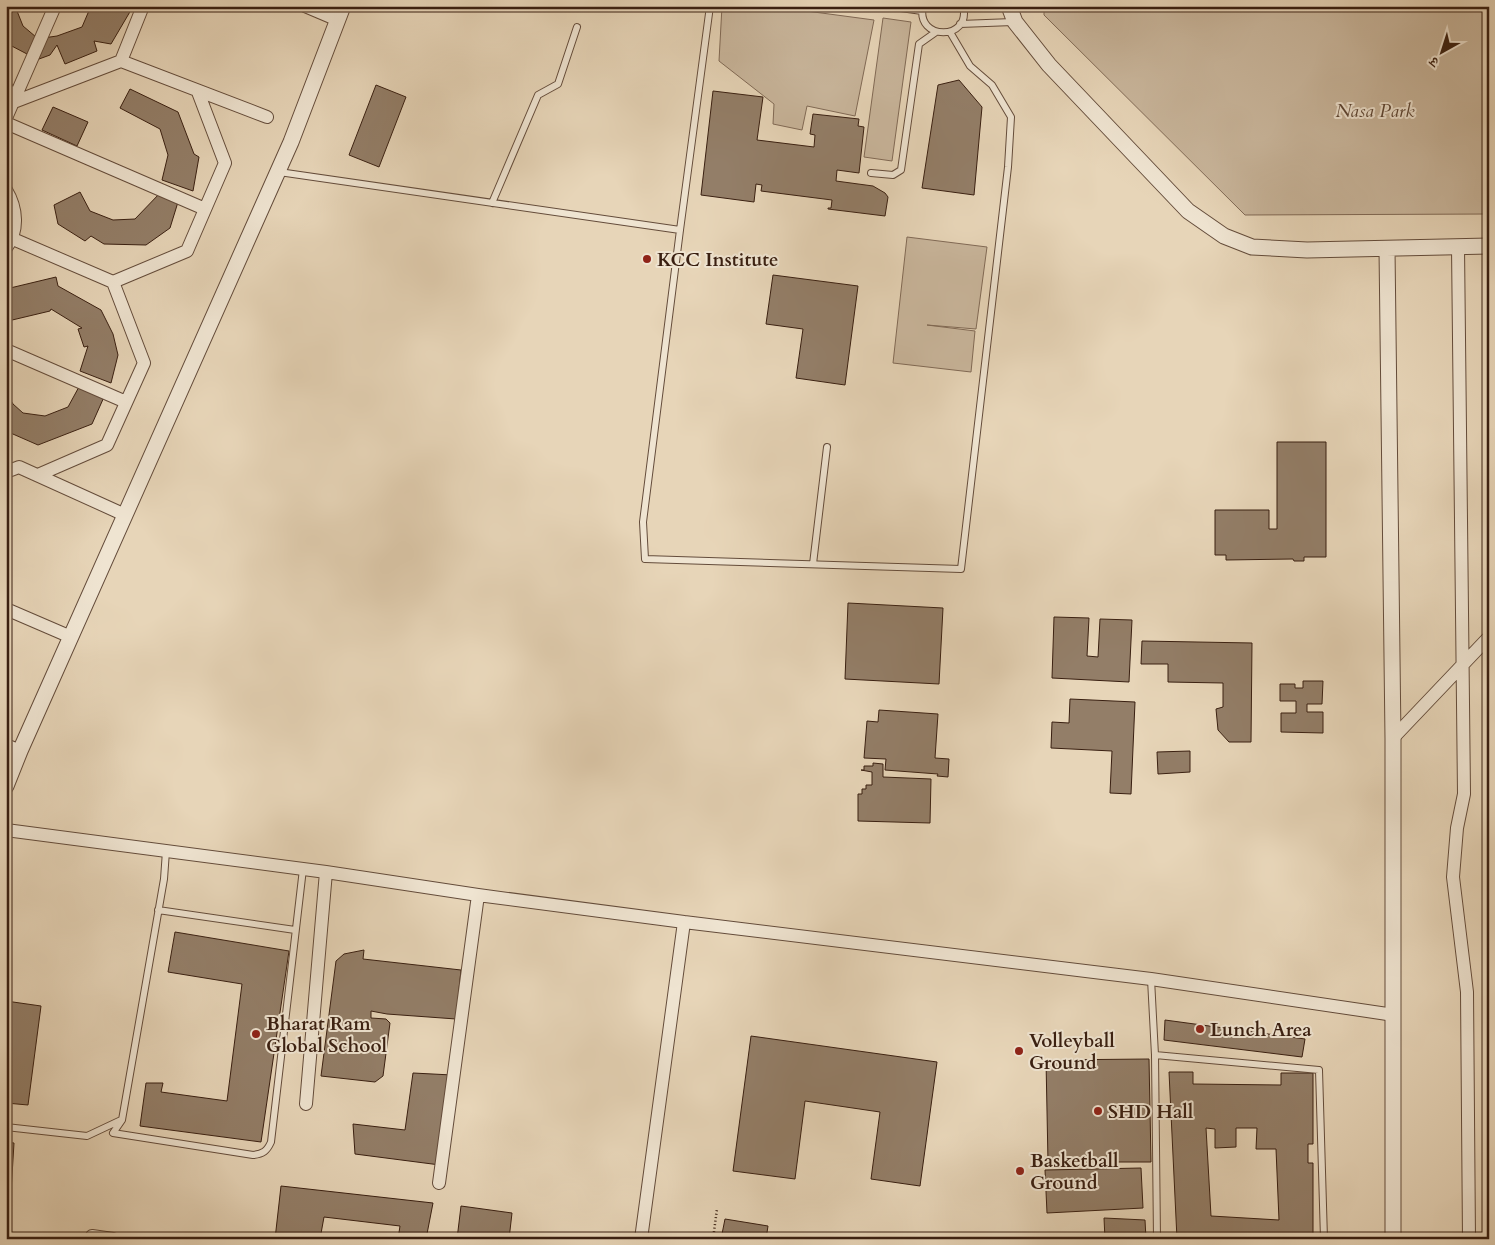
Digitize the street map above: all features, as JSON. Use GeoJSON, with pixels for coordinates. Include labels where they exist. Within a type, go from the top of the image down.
{"type":"FeatureCollection","features":[{"type":"Feature","properties":{"kind":"street"},"geometry":{"type":"LineString","coordinates":[[6,118],[55,6]]}},
{"type":"Feature","properties":{"kind":"street"},"geometry":{"type":"LineString","coordinates":[[121,61],[143,6]]}},
{"type":"Feature","properties":{"kind":"street"},"geometry":{"type":"LineString","coordinates":[[6,786],[13,748],[71,637],[278,172],[340,13],[305,6]]}},
{"type":"Feature","properties":{"kind":"street"},"geometry":{"type":"LineString","coordinates":[[1010,6],[1015,22],[1049,65],[1188,210],[1224,236],[1252,247],[1307,250],[1489,246]]}},
{"type":"Feature","properties":{"kind":"street"},"geometry":{"type":"LineString","coordinates":[[14,102],[121,61],[267,117]]}},
{"type":"Feature","properties":{"kind":"street"},"geometry":{"type":"LineString","coordinates":[[6,88],[14,102]]}},
{"type":"Feature","properties":{"kind":"street"},"geometry":{"type":"LineString","coordinates":[[6,190],[12,200],[16,220],[10,243],[113,282],[187,251],[225,163],[198,92]]}},
{"type":"Feature","properties":{"kind":"street"},"geometry":{"type":"LineString","coordinates":[[6,124],[205,209]]}},
{"type":"Feature","properties":{"kind":"street"},"geometry":{"type":"LineString","coordinates":[[1458,247],[1464,794],[1457,828],[1453,877],[1467,992],[1468,1239]]}},
{"type":"Feature","properties":{"kind":"street"},"geometry":{"type":"LineString","coordinates":[[1387,248],[1393,738],[1393,1239]]}},
{"type":"Feature","properties":{"kind":"street"},"geometry":{"type":"LineString","coordinates":[[38,476],[107,445],[144,363],[113,282]]}},
{"type":"Feature","properties":{"kind":"street"},"geometry":{"type":"LineString","coordinates":[[6,350],[126,402]]}},
{"type":"Feature","properties":{"kind":"street"},"geometry":{"type":"LineString","coordinates":[[6,472],[19,467],[125,515]]}},
{"type":"Feature","properties":{"kind":"street"},"geometry":{"type":"LineString","coordinates":[[6,609],[71,637]]}},
{"type":"Feature","properties":{"kind":"street"},"geometry":{"type":"LineString","coordinates":[[1393,738],[1489,637]]}},
{"type":"Feature","properties":{"kind":"street"},"geometry":{"type":"LineString","coordinates":[[6,830],[684,922],[1151,979],[1394,1015]]}},
{"type":"Feature","properties":{"kind":"street"},"geometry":{"type":"LineString","coordinates":[[306,1104],[326,872]]}},
{"type":"Feature","properties":{"kind":"street"},"geometry":{"type":"LineString","coordinates":[[439,1183],[478,895]]}},
{"type":"Feature","properties":{"kind":"street"},"geometry":{"type":"LineString","coordinates":[[641,1239],[684,922]]}},
{"type":"Feature","properties":{"kind":"street"},"geometry":{"type":"LineString","coordinates":[[92,1239],[92,1236],[113,1239]]}},
{"type":"Feature","properties":{"kind":"lane"},"geometry":{"type":"LineString","coordinates":[[710,6],[643,522],[644,559],[961,569],[1006,186],[1011,117],[992,85],[970,66],[950,32]]}},
{"type":"Feature","properties":{"kind":"lane"},"geometry":{"type":"LineString","coordinates":[[886,6],[923,9],[926,24],[936,32]]}},
{"type":"Feature","properties":{"kind":"lane"},"geometry":{"type":"LineString","coordinates":[[871,173],[893,175],[901,170],[919,44],[936,32],[950,32],[960,24],[963,18],[963,6]]}},
{"type":"Feature","properties":{"kind":"lane"},"geometry":{"type":"LineString","coordinates":[[960,24],[1015,22]]}},
{"type":"Feature","properties":{"kind":"lane"},"geometry":{"type":"LineString","coordinates":[[492,203],[538,95],[558,84],[577,27]]}},
{"type":"Feature","properties":{"kind":"lane"},"geometry":{"type":"LineString","coordinates":[[278,172],[680,230]]}},
{"type":"Feature","properties":{"kind":"lane"},"geometry":{"type":"LineString","coordinates":[[813,564],[827,447]]}},
{"type":"Feature","properties":{"kind":"lane"},"geometry":{"type":"LineString","coordinates":[[166,851],[164,879],[122,1120],[113,1133],[253,1155],[261,1154],[268,1149],[271,1142],[303,869]]}},
{"type":"Feature","properties":{"kind":"lane"},"geometry":{"type":"LineString","coordinates":[[158,910],[295,930]]}},
{"type":"Feature","properties":{"kind":"lane"},"geometry":{"type":"LineString","coordinates":[[1151,979],[1156,1055],[1157,1239]]}},
{"type":"Feature","properties":{"kind":"lane"},"geometry":{"type":"LineString","coordinates":[[1156,1055],[1319,1070],[1324,1239]]}},
{"type":"Feature","properties":{"kind":"lane"},"geometry":{"type":"LineString","coordinates":[[6,1127],[87,1136],[122,1120]]}},
{"type":"Feature","properties":{"kind":"path"},"geometry":{"type":"LineString","coordinates":[[714,1238],[717,1209]]}},
{"type":"Feature","properties":{"kind":"green space"},"geometry":{"type":"Polygon","coordinates":[[[722,6],[769,6],[874,20],[855,116],[807,106],[802,130],[773,124],[774,104],[719,61],[722,6]]]}},
{"type":"Feature","properties":{"kind":"green space","name":"Nasa Park"},"geometry":{"type":"Polygon","coordinates":[[[1044,6],[1489,6],[1489,214],[1245,215],[1044,15],[1044,6]]]}},
{"type":"Feature","properties":{"kind":"green space"},"geometry":{"type":"Polygon","coordinates":[[[883,18],[911,22],[892,161],[864,157],[883,18]]]}},
{"type":"Feature","properties":{"kind":"green space"},"geometry":{"type":"Polygon","coordinates":[[[907,237],[987,247],[976,329],[927,325],[975,331],[971,372],[893,363],[907,237]]]}},
{"type":"Feature","properties":{"kind":"building"},"geometry":{"type":"Polygon","coordinates":[[[6,6],[15,6],[23,26],[36,37],[27,54],[6,43],[6,6]]]}},
{"type":"Feature","properties":{"kind":"building"},"geometry":{"type":"Polygon","coordinates":[[[91,6],[129,6],[131,10],[111,44],[94,41],[97,51],[65,64],[57,45],[50,55],[39,59],[43,38],[57,36],[82,27],[91,6]]]}},
{"type":"Feature","properties":{"kind":"building"},"geometry":{"type":"Polygon","coordinates":[[[959,80],[982,107],[974,195],[922,188],[938,85],[959,80]]]}},
{"type":"Feature","properties":{"kind":"building"},"geometry":{"type":"Polygon","coordinates":[[[376,85],[406,97],[379,167],[349,155],[376,85]]]}},
{"type":"Feature","properties":{"kind":"building"},"geometry":{"type":"Polygon","coordinates":[[[130,89],[178,112],[194,154],[199,157],[193,191],[162,180],[168,155],[160,129],[120,108],[130,89]]]}},
{"type":"Feature","properties":{"kind":"building"},"geometry":{"type":"Polygon","coordinates":[[[713,91],[763,97],[757,140],[814,147],[815,135],[810,134],[813,114],[859,119],[858,126],[864,127],[859,173],[837,170],[836,181],[873,186],[885,193],[888,197],[885,216],[828,209],[831,208],[832,200],[761,191],[762,185],[756,184],[754,202],[701,195],[713,91]]]}},
{"type":"Feature","properties":{"kind":"building"},"geometry":{"type":"Polygon","coordinates":[[[53,107],[88,122],[77,146],[42,130],[53,107]]]}},
{"type":"Feature","properties":{"kind":"building"},"geometry":{"type":"Polygon","coordinates":[[[80,192],[90,211],[113,220],[135,219],[161,192],[178,202],[170,228],[146,245],[104,244],[91,236],[85,241],[58,224],[54,205],[80,192]]]}},
{"type":"Feature","properties":{"kind":"building"},"geometry":{"type":"Polygon","coordinates":[[[773,275],[858,286],[845,385],[796,378],[803,329],[766,324],[773,275]]]}},
{"type":"Feature","properties":{"kind":"building"},"geometry":{"type":"Polygon","coordinates":[[[56,277],[58,286],[101,310],[113,334],[118,355],[111,383],[80,371],[88,346],[84,347],[78,329],[82,328],[51,309],[50,311],[8,321],[6,326],[6,289],[56,277]]]}},
{"type":"Feature","properties":{"kind":"building"},"geometry":{"type":"Polygon","coordinates":[[[80,385],[104,397],[92,424],[38,445],[6,431],[6,392],[13,404],[23,413],[45,416],[68,407],[80,385]]]}},
{"type":"Feature","properties":{"kind":"building"},"geometry":{"type":"Polygon","coordinates":[[[1277,442],[1326,442],[1326,557],[1304,557],[1304,561],[1294,561],[1293,559],[1226,560],[1226,555],[1215,555],[1215,510],[1269,510],[1269,529],[1277,529],[1277,442]]]}},
{"type":"Feature","properties":{"kind":"building"},"geometry":{"type":"Polygon","coordinates":[[[848,603],[943,608],[939,684],[845,679],[848,603]]]}},
{"type":"Feature","properties":{"kind":"building"},"geometry":{"type":"Polygon","coordinates":[[[1054,617],[1089,618],[1087,656],[1098,657],[1100,619],[1132,620],[1129,682],[1052,678],[1054,617]]]}},
{"type":"Feature","properties":{"kind":"building"},"geometry":{"type":"Polygon","coordinates":[[[1142,641],[1252,643],[1251,742],[1229,742],[1218,730],[1216,709],[1223,707],[1223,683],[1168,682],[1168,664],[1141,664],[1142,641]]]}},
{"type":"Feature","properties":{"kind":"building"},"geometry":{"type":"Polygon","coordinates":[[[1303,681],[1323,681],[1322,704],[1307,704],[1307,712],[1323,712],[1323,733],[1281,732],[1281,713],[1296,713],[1296,701],[1280,701],[1280,684],[1295,684],[1295,688],[1303,688],[1303,681]]]}},
{"type":"Feature","properties":{"kind":"building"},"geometry":{"type":"Polygon","coordinates":[[[1070,699],[1135,702],[1131,794],[1110,793],[1112,751],[1051,748],[1052,722],[1069,723],[1070,699]]]}},
{"type":"Feature","properties":{"kind":"building"},"geometry":{"type":"Polygon","coordinates":[[[879,710],[938,714],[935,758],[949,759],[948,777],[937,776],[938,774],[885,770],[886,759],[864,758],[867,721],[878,722],[879,710]]]}},
{"type":"Feature","properties":{"kind":"building"},"geometry":{"type":"Polygon","coordinates":[[[1190,751],[1190,772],[1158,774],[1157,752],[1190,751]]]}},
{"type":"Feature","properties":{"kind":"building"},"geometry":{"type":"Polygon","coordinates":[[[873,763],[883,764],[883,777],[931,779],[930,823],[858,821],[858,794],[862,794],[862,789],[866,789],[866,785],[872,785],[872,772],[861,770],[864,770],[864,766],[873,766],[873,763]]]}},
{"type":"Feature","properties":{"kind":"building","name":"Bharat Ram Global School"},"geometry":{"type":"Polygon","coordinates":[[[175,932],[289,951],[261,1142],[140,1126],[146,1083],[163,1083],[161,1092],[227,1101],[242,984],[168,972],[175,932]]]}},
{"type":"Feature","properties":{"kind":"building"},"geometry":{"type":"Polygon","coordinates":[[[364,950],[363,959],[461,970],[456,1019],[371,1011],[371,1018],[386,1019],[390,1023],[383,1076],[375,1082],[321,1076],[336,961],[344,954],[364,950]]]}},
{"type":"Feature","properties":{"kind":"building"},"geometry":{"type":"Polygon","coordinates":[[[6,1001],[41,1006],[28,1105],[6,1103],[6,1001]]]}},
{"type":"Feature","properties":{"kind":"building","name":"Lunch Area"},"geometry":{"type":"Polygon","coordinates":[[[1165,1020],[1305,1039],[1302,1057],[1164,1040],[1165,1020]]]}},
{"type":"Feature","properties":{"kind":"building"},"geometry":{"type":"Polygon","coordinates":[[[751,1036],[937,1062],[920,1186],[871,1179],[880,1112],[805,1101],[795,1179],[733,1171],[751,1036]]]}},
{"type":"Feature","properties":{"kind":"building","name":"SHD Hall"},"geometry":{"type":"Polygon","coordinates":[[[1149,1059],[1151,1162],[1048,1162],[1046,1060],[1149,1059]]]}},
{"type":"Feature","properties":{"kind":"building"},"geometry":{"type":"Polygon","coordinates":[[[1169,1072],[1193,1072],[1193,1084],[1281,1085],[1281,1073],[1313,1073],[1313,1144],[1308,1144],[1308,1163],[1313,1163],[1313,1239],[1177,1239],[1169,1072]],[[1206,1128],[1211,1216],[1279,1220],[1276,1149],[1256,1149],[1257,1128],[1236,1128],[1236,1147],[1215,1148],[1215,1129],[1206,1128]]]}},
{"type":"Feature","properties":{"kind":"building"},"geometry":{"type":"Polygon","coordinates":[[[413,1073],[452,1075],[440,1165],[355,1154],[353,1124],[405,1130],[413,1073]]]}},
{"type":"Feature","properties":{"kind":"building"},"geometry":{"type":"Polygon","coordinates":[[[6,1142],[14,1143],[11,1192],[6,1192],[6,1142]]]}},
{"type":"Feature","properties":{"kind":"building"},"geometry":{"type":"Polygon","coordinates":[[[1141,1168],[1143,1208],[1047,1213],[1045,1170],[1141,1168]]]}},
{"type":"Feature","properties":{"kind":"building"},"geometry":{"type":"Polygon","coordinates":[[[281,1186],[433,1203],[426,1239],[398,1239],[400,1226],[324,1217],[320,1239],[275,1239],[281,1186]]]}},
{"type":"Feature","properties":{"kind":"building"},"geometry":{"type":"Polygon","coordinates":[[[461,1206],[512,1213],[509,1239],[457,1239],[461,1206]]]}},
{"type":"Feature","properties":{"kind":"building"},"geometry":{"type":"Polygon","coordinates":[[[1104,1218],[1145,1220],[1146,1239],[1105,1239],[1104,1218]]]}},
{"type":"Feature","properties":{"kind":"building"},"geometry":{"type":"Polygon","coordinates":[[[725,1219],[768,1226],[766,1239],[721,1239],[725,1219]]]}},
{"type":"Feature","properties":{"kind":"building"},"geometry":{"type":"Polygon","coordinates":[[[902,1235],[942,1239],[887,1239],[902,1235]]]}},
{"type":"Feature","properties":{"kind":"place","name":"KCC Institute"},"geometry":{"type":"Point","coordinates":[647,259]}},
{"type":"Feature","properties":{"kind":"place","name":"Lunch Area"},"geometry":{"type":"Point","coordinates":[1200,1029]}},
{"type":"Feature","properties":{"kind":"place","name":"Bharat Ram Global School"},"geometry":{"type":"Point","coordinates":[256,1034]}},
{"type":"Feature","properties":{"kind":"place","name":"Volleyball Ground"},"geometry":{"type":"Point","coordinates":[1019,1051]}},
{"type":"Feature","properties":{"kind":"place","name":"SHD Hall"},"geometry":{"type":"Point","coordinates":[1098,1111]}},
{"type":"Feature","properties":{"kind":"place","name":"Basketball Ground"},"geometry":{"type":"Point","coordinates":[1020,1171]}}]}
